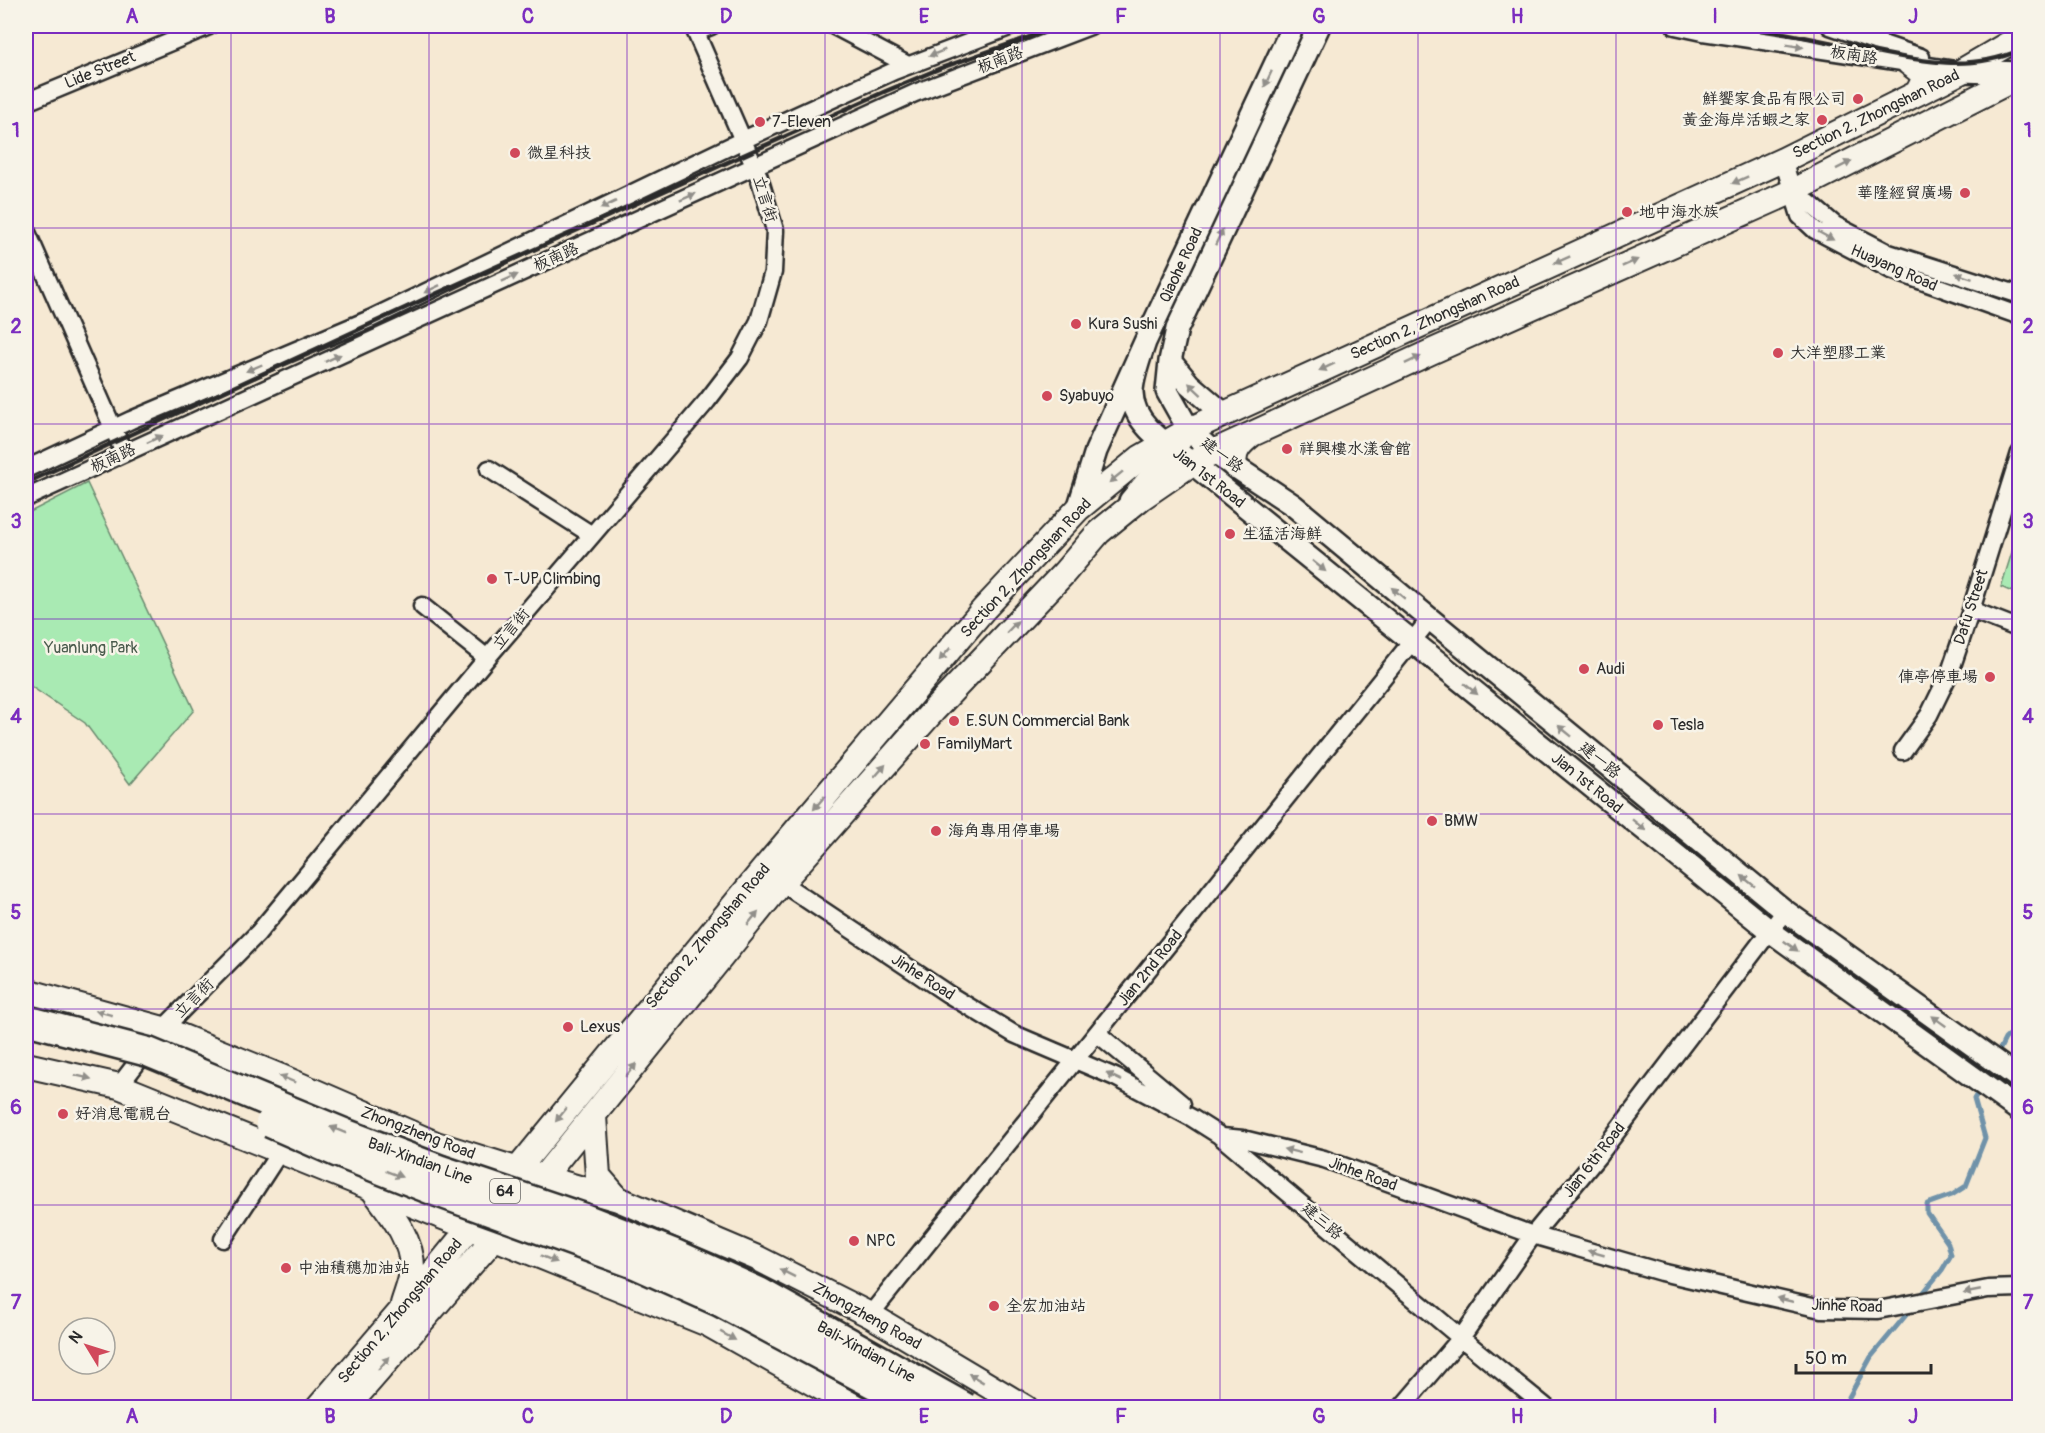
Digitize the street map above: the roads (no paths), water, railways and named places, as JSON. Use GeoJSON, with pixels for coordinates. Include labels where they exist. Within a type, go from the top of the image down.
{"type":"FeatureCollection","features":[{"type":"Feature","properties":{"kind":"highway","name":"Bali-Xindian Line"},"geometry":{"type":"LineString","coordinates":[[26,1020],[148,1052],[344,1133],[441,1170],[584,1218],[675,1254],[759,1292],[966,1407]]}},
{"type":"Feature","properties":{"kind":"highway","name":"Bali-Xindian Line"},"geometry":{"type":"LineString","coordinates":[[26,1035],[146,1070],[336,1152],[635,1264],[720,1302],[919,1407]]}},
{"type":"Feature","properties":{"kind":"main road","name":"Section 2, Zhongshan Road"},"geometry":{"type":"LineString","coordinates":[[346,1407],[495,1237],[594,1116],[772,876],[983,610],[1078,508],[1140,458],[1168,446],[1189,430],[1783,160],[1962,71],[2019,37]]}},
{"type":"Feature","properties":{"kind":"main road"},"geometry":{"type":"LineString","coordinates":[[1909,63],[1924,77],[1917,93]]}},
{"type":"Feature","properties":{"kind":"main road","name":"Section 2, Zhongshan Road"},"geometry":{"type":"LineString","coordinates":[[318,1407],[402,1310],[518,1169],[772,876],[933,711],[1064,573],[1099,532],[1141,498],[1203,457],[1791,192],[2019,75]]}},
{"type":"Feature","properties":{"kind":"main road"},"geometry":{"type":"LineString","coordinates":[[1235,466],[1234,455],[1238,447],[1253,433]]}},
{"type":"Feature","properties":{"kind":"main road","name":"Zhongzheng Road"},"geometry":{"type":"LineString","coordinates":[[26,991],[163,1029],[436,1144],[618,1199],[757,1258],[870,1315],[1026,1407]]}},
{"type":"Feature","properties":{"kind":"main road"},"geometry":{"type":"LineString","coordinates":[[26,1065],[119,1086],[708,1324],[857,1407]]}},
{"type":"Feature","properties":{"kind":"main road"},"geometry":{"type":"LineString","coordinates":[[594,1116],[598,1176],[618,1199]]}},
{"type":"Feature","properties":{"kind":"main road"},"geometry":{"type":"LineString","coordinates":[[436,1144],[494,1199]]}},
{"type":"Feature","properties":{"kind":"main road"},"geometry":{"type":"LineString","coordinates":[[372,1187],[395,1219],[408,1247],[412,1272],[402,1310]]}},
{"type":"Feature","properties":{"kind":"main road"},"geometry":{"type":"LineString","coordinates":[[406,1201],[494,1199],[641,1252],[728,1292],[947,1407]]}},
{"type":"Feature","properties":{"kind":"street","name":"Lide Street"},"geometry":{"type":"LineString","coordinates":[[26,102],[209,26]]}},
{"type":"Feature","properties":{"kind":"street"},"geometry":{"type":"LineString","coordinates":[[834,26],[908,65]]}},
{"type":"Feature","properties":{"kind":"street","name":"板南路"},"geometry":{"type":"LineString","coordinates":[[26,469],[113,429],[370,319],[743,140],[908,65],[1012,26]]}},
{"type":"Feature","properties":{"kind":"street","name":"板南路"},"geometry":{"type":"LineString","coordinates":[[26,498],[915,93],[1090,26]]}},
{"type":"Feature","properties":{"kind":"street","name":"Qiaohe Road"},"geometry":{"type":"LineString","coordinates":[[1078,508],[1096,451],[1293,26]]}},
{"type":"Feature","properties":{"kind":"street","name":"Qiaohe Road"},"geometry":{"type":"LineString","coordinates":[[1189,430],[1167,391],[1170,361],[1177,329],[1319,26]]}},
{"type":"Feature","properties":{"kind":"street","name":"板南路"},"geometry":{"type":"LineString","coordinates":[[1675,26],[1962,71],[2019,75]]}},
{"type":"Feature","properties":{"kind":"street","name":"板南路"},"geometry":{"type":"LineString","coordinates":[[1830,26],[1962,71]]}},
{"type":"Feature","properties":{"kind":"street","name":"立言街"},"geometry":{"type":"LineString","coordinates":[[119,1086],[163,1029],[258,933],[487,658],[707,401],[740,358],[759,321],[773,272],[775,230],[764,190],[700,28]]}},
{"type":"Feature","properties":{"kind":"street","name":"Huayang Road"},"geometry":{"type":"LineString","coordinates":[[1783,160],[1800,216],[1815,230],[1891,270],[2019,316]]}},
{"type":"Feature","properties":{"kind":"street","name":"Huayang Road"},"geometry":{"type":"LineString","coordinates":[[1791,192],[1809,203],[1835,225],[1889,253],[2019,295]]}},
{"type":"Feature","properties":{"kind":"street"},"geometry":{"type":"LineString","coordinates":[[26,230],[124,453]]}},
{"type":"Feature","properties":{"kind":"street","name":"Jian 1st Road"},"geometry":{"type":"LineString","coordinates":[[1145,342],[1133,381],[1133,402],[1137,413],[1168,446],[1203,457],[1412,642],[1770,931],[2019,1111]]}},
{"type":"Feature","properties":{"kind":"street"},"geometry":{"type":"LineString","coordinates":[[1170,361],[1189,384],[1224,414]]}},
{"type":"Feature","properties":{"kind":"street","name":"建一路"},"geometry":{"type":"LineString","coordinates":[[1189,430],[1203,457],[1235,466],[1293,505],[1785,911],[2019,1079]]}},
{"type":"Feature","properties":{"kind":"street"},"geometry":{"type":"LineString","coordinates":[[1122,514],[1168,446]]}},
{"type":"Feature","properties":{"kind":"street","name":"Dafu Street"},"geometry":{"type":"LineString","coordinates":[[1903,751],[1929,715],[1950,672],[2019,453]]}},
{"type":"Feature","properties":{"kind":"street"},"geometry":{"type":"LineString","coordinates":[[489,469],[592,535]]}},
{"type":"Feature","properties":{"kind":"street"},"geometry":{"type":"LineString","coordinates":[[422,606],[487,658]]}},
{"type":"Feature","properties":{"kind":"street"},"geometry":{"type":"LineString","coordinates":[[1971,610],[2019,628]]}},
{"type":"Feature","properties":{"kind":"street","name":"Jian 2nd Road"},"geometry":{"type":"LineString","coordinates":[[870,1315],[1430,620]]}},
{"type":"Feature","properties":{"kind":"street","name":"Jinhe Road"},"geometry":{"type":"LineString","coordinates":[[772,876],[956,1000],[1014,1034],[1115,1077],[1222,1137],[1243,1139],[1324,1159],[1533,1235],[1661,1272],[1821,1309],[1878,1310],[1988,1289],[2019,1288]]}},
{"type":"Feature","properties":{"kind":"street","name":"Jian 6th Road"},"geometry":{"type":"LineString","coordinates":[[1401,1407],[1461,1338],[1533,1235],[1599,1155],[1785,911]]}},
{"type":"Feature","properties":{"kind":"street","name":"建三路"},"geometry":{"type":"LineString","coordinates":[[1098,1034],[1461,1338],[1547,1407]]}},
{"type":"Feature","properties":{"kind":"street"},"geometry":{"type":"LineString","coordinates":[[223,1239],[281,1150]]}},
{"type":"Feature","properties":{"kind":"waterway"},"geometry":{"type":"LineString","coordinates":[[1996,1057],[2005,1039],[2020,1025]]}},
{"type":"Feature","properties":{"kind":"waterway"},"geometry":{"type":"LineString","coordinates":[[1919,1298],[1951,1255],[1948,1243],[1927,1213],[1927,1204],[1952,1195],[1966,1186],[1985,1138],[1974,1099],[1981,1087]]}},
{"type":"Feature","properties":{"kind":"waterway"},"geometry":{"type":"LineString","coordinates":[[1843,1408],[1871,1357],[1912,1308]]}},
{"type":"Feature","properties":{"kind":"railway"},"geometry":{"type":"LineString","coordinates":[[26,483],[431,296],[886,91],[941,68],[1061,26]]}},
{"type":"Feature","properties":{"kind":"railway"},"geometry":{"type":"LineString","coordinates":[[1747,26],[1938,62],[1979,61],[2020,50]]}},
{"type":"Feature","properties":{"kind":"place","name":"鮮饗家食品有限公司"},"geometry":{"type":"Point","coordinates":[1858,99]}},
{"type":"Feature","properties":{"kind":"place","name":"黃金海岸活蝦之家"},"geometry":{"type":"Point","coordinates":[1822,120]}},
{"type":"Feature","properties":{"kind":"place","name":"7-Eleven"},"geometry":{"type":"Point","coordinates":[760,122]}},
{"type":"Feature","properties":{"kind":"place","name":"微星科技"},"geometry":{"type":"Point","coordinates":[515,153]}},
{"type":"Feature","properties":{"kind":"place","name":"華隆經貿廣場"},"geometry":{"type":"Point","coordinates":[1965,193]}},
{"type":"Feature","properties":{"kind":"place","name":"地中海水族"},"geometry":{"type":"Point","coordinates":[1627,212]}},
{"type":"Feature","properties":{"kind":"place","name":"Kura Sushi"},"geometry":{"type":"Point","coordinates":[1076,324]}},
{"type":"Feature","properties":{"kind":"place","name":"大洋塑膠工業"},"geometry":{"type":"Point","coordinates":[1778,353]}},
{"type":"Feature","properties":{"kind":"place","name":"Syabuyo"},"geometry":{"type":"Point","coordinates":[1047,396]}},
{"type":"Feature","properties":{"kind":"place","name":"祥興樓水漾會館"},"geometry":{"type":"Point","coordinates":[1287,449]}},
{"type":"Feature","properties":{"kind":"place","name":"生猛活海鮮"},"geometry":{"type":"Point","coordinates":[1230,534]}},
{"type":"Feature","properties":{"kind":"place","name":"T-UP Climbing"},"geometry":{"type":"Point","coordinates":[492,579]}},
{"type":"Feature","properties":{"kind":"place","name":"Audi"},"geometry":{"type":"Point","coordinates":[1584,669]}},
{"type":"Feature","properties":{"kind":"place","name":"俥亭停車場"},"geometry":{"type":"Point","coordinates":[1990,677]}},
{"type":"Feature","properties":{"kind":"place","name":"E.SUN Commercial Bank"},"geometry":{"type":"Point","coordinates":[954,721]}},
{"type":"Feature","properties":{"kind":"place","name":"Tesla"},"geometry":{"type":"Point","coordinates":[1658,725]}},
{"type":"Feature","properties":{"kind":"place","name":"FamilyMart"},"geometry":{"type":"Point","coordinates":[925,744]}},
{"type":"Feature","properties":{"kind":"place","name":"BMW"},"geometry":{"type":"Point","coordinates":[1432,821]}},
{"type":"Feature","properties":{"kind":"place","name":"海角專用停車場"},"geometry":{"type":"Point","coordinates":[936,831]}},
{"type":"Feature","properties":{"kind":"place","name":"Lexus"},"geometry":{"type":"Point","coordinates":[568,1027]}},
{"type":"Feature","properties":{"kind":"place","name":"好消息電視台"},"geometry":{"type":"Point","coordinates":[63,1114]}},
{"type":"Feature","properties":{"kind":"place","name":"NPC"},"geometry":{"type":"Point","coordinates":[854,1241]}},
{"type":"Feature","properties":{"kind":"place","name":"中油積穗加油站"},"geometry":{"type":"Point","coordinates":[286,1268]}},
{"type":"Feature","properties":{"kind":"place","name":"全宏加油站"},"geometry":{"type":"Point","coordinates":[994,1306]}},
{"type":"Feature","properties":{"kind":"park label","name":"Yuanlung Park"},"geometry":{"type":"Point","coordinates":[91,648]}}]}
